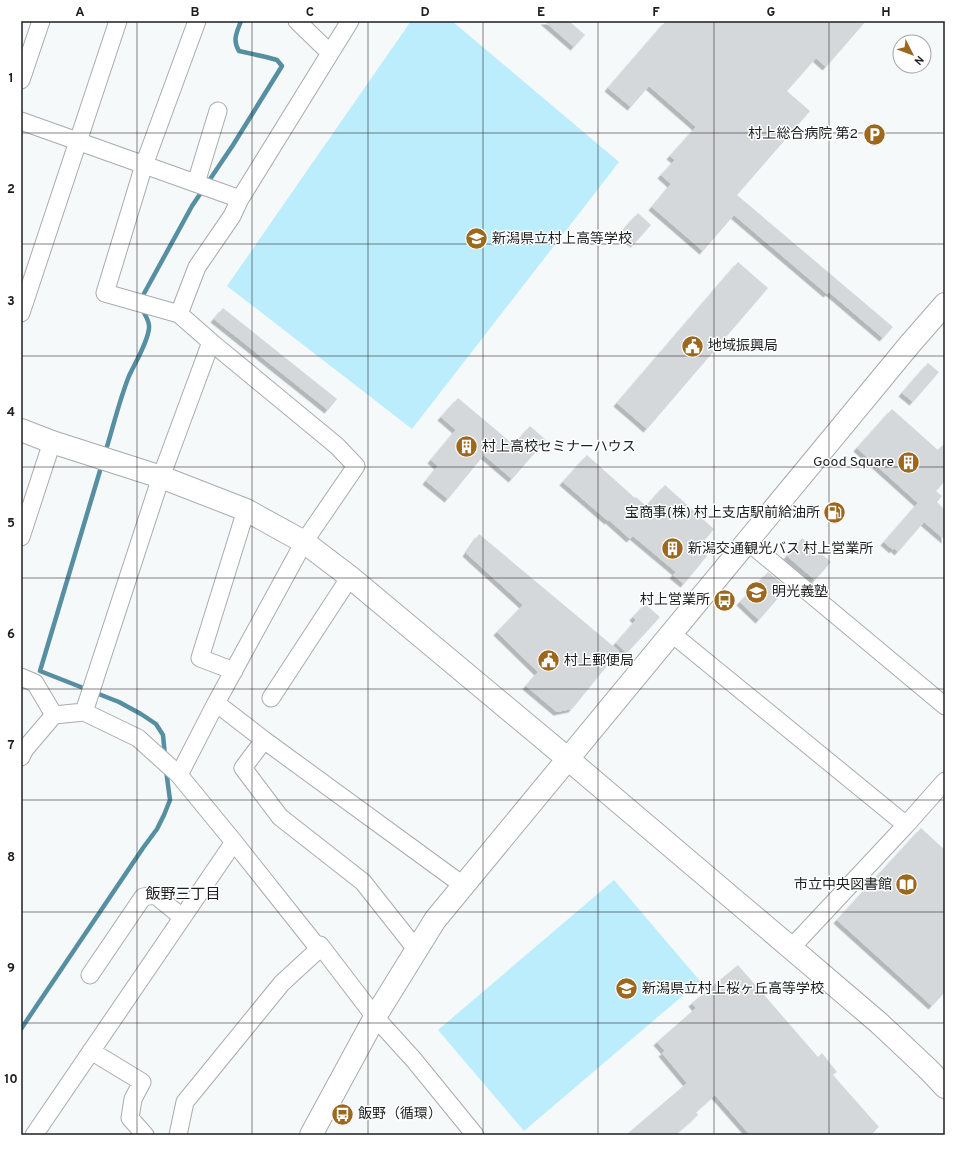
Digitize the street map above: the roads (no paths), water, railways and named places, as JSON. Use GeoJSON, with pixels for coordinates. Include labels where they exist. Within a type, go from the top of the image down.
{"type":"FeatureCollection","features":[{"type":"Feature","properties":{"kind":"street"},"geometry":{"type":"LineString","coordinates":[[21,80],[41,21]]}},
{"type":"Feature","properties":{"kind":"street"},"geometry":{"type":"LineString","coordinates":[[21,313],[118,21]]}},
{"type":"Feature","properties":{"kind":"street"},"geometry":{"type":"LineString","coordinates":[[179,775],[216,703],[304,542],[356,466],[337,446],[179,314],[105,293],[144,165],[197,21]]}},
{"type":"Feature","properties":{"kind":"street"},"geometry":{"type":"LineString","coordinates":[[297,21],[330,53]]}},
{"type":"Feature","properties":{"kind":"street"},"geometry":{"type":"LineString","coordinates":[[179,314],[197,267],[232,216],[240,198],[350,21]]}},
{"type":"Feature","properties":{"kind":"street"},"geometry":{"type":"LineString","coordinates":[[196,183],[218,111]]}},
{"type":"Feature","properties":{"kind":"street"},"geometry":{"type":"LineString","coordinates":[[21,121],[240,198]]}},
{"type":"Feature","properties":{"kind":"street"},"geometry":{"type":"LineString","coordinates":[[311,1135],[374,1017],[435,920],[910,344],[945,304]]}},
{"type":"Feature","properties":{"kind":"street"},"geometry":{"type":"LineString","coordinates":[[84,712],[161,477],[211,342]]}},
{"type":"Feature","properties":{"kind":"street"},"geometry":{"type":"LineString","coordinates":[[21,430],[52,442],[161,477],[246,510],[304,542],[350,578],[568,759],[791,948],[879,1023],[945,1087]]}},
{"type":"Feature","properties":{"kind":"street"},"geometry":{"type":"LineString","coordinates":[[21,537],[52,442]]}},
{"type":"Feature","properties":{"kind":"street"},"geometry":{"type":"LineString","coordinates":[[234,671],[200,658],[246,510]]}},
{"type":"Feature","properties":{"kind":"street"},"geometry":{"type":"LineString","coordinates":[[747,541],[945,706]]}},
{"type":"Feature","properties":{"kind":"street"},"geometry":{"type":"LineString","coordinates":[[271,698],[350,578]]}},
{"type":"Feature","properties":{"kind":"street"},"geometry":{"type":"LineString","coordinates":[[671,633],[906,825]]}},
{"type":"Feature","properties":{"kind":"street"},"geometry":{"type":"LineString","coordinates":[[21,677],[35,683],[54,715]]}},
{"type":"Feature","properties":{"kind":"street"},"geometry":{"type":"LineString","coordinates":[[216,703],[264,740],[464,886]]}},
{"type":"Feature","properties":{"kind":"street"},"geometry":{"type":"LineString","coordinates":[[22,751],[54,715],[84,712],[138,738],[179,775],[319,949]]}},
{"type":"Feature","properties":{"kind":"street"},"geometry":{"type":"LineString","coordinates":[[264,740],[243,768],[280,816],[364,882],[416,949]]}},
{"type":"Feature","properties":{"kind":"street"},"geometry":{"type":"LineString","coordinates":[[791,948],[945,781]]}},
{"type":"Feature","properties":{"kind":"street"},"geometry":{"type":"LineString","coordinates":[[34,1135],[234,842]]}},
{"type":"Feature","properties":{"kind":"street"},"geometry":{"type":"LineString","coordinates":[[90,975],[143,897],[155,895],[182,917]]}},
{"type":"Feature","properties":{"kind":"street"},"geometry":{"type":"LineString","coordinates":[[178,1135],[185,1102],[282,983],[319,949],[320,945],[374,1017],[414,1060],[475,1135]]}},
{"type":"Feature","properties":{"kind":"street"},"geometry":{"type":"LineString","coordinates":[[91,1051],[142,1082],[133,1099],[130,1118],[145,1135]]}},
{"type":"Feature","properties":{"kind":"waterway"},"geometry":{"type":"LineString","coordinates":[[141,299],[192,206],[233,145],[282,66],[277,60],[239,51],[236,40],[241,21]]}},
{"type":"Feature","properties":{"kind":"waterway"},"geometry":{"type":"LineString","coordinates":[[105,453],[125,385],[144,346],[148,334],[149,322],[142,308]]}},
{"type":"Feature","properties":{"kind":"waterway"},"geometry":{"type":"LineString","coordinates":[[102,464],[40,671],[119,702],[156,724],[163,735],[165,756]]}},
{"type":"Feature","properties":{"kind":"waterway"},"geometry":{"type":"LineString","coordinates":[[21,1029],[157,829],[170,800],[166,770]]}},
{"type":"Feature","properties":{"kind":"place","name":"村上総合病院 第2"},"geometry":{"type":"Point","coordinates":[874,134]}},
{"type":"Feature","properties":{"kind":"place","name":"新潟県立村上高等学校"},"geometry":{"type":"Point","coordinates":[476,239]}},
{"type":"Feature","properties":{"kind":"place","name":"地域振興局"},"geometry":{"type":"Point","coordinates":[692,346]}},
{"type":"Feature","properties":{"kind":"place","name":"村上高校セミナーハウス"},"geometry":{"type":"Point","coordinates":[466,447]}},
{"type":"Feature","properties":{"kind":"place","name":"Good Square"},"geometry":{"type":"Point","coordinates":[909,462]}},
{"type":"Feature","properties":{"kind":"place","name":"宝商事(株) 村上支店駅前給油所"},"geometry":{"type":"Point","coordinates":[835,513]}},
{"type":"Feature","properties":{"kind":"place","name":"新潟交通観光バス 村上営業所"},"geometry":{"type":"Point","coordinates":[673,549]}},
{"type":"Feature","properties":{"kind":"place","name":"明光義塾"},"geometry":{"type":"Point","coordinates":[756,592]}},
{"type":"Feature","properties":{"kind":"place","name":"村上営業所"},"geometry":{"type":"Point","coordinates":[725,600]}},
{"type":"Feature","properties":{"kind":"place","name":"村上郵便局"},"geometry":{"type":"Point","coordinates":[548,661]}},
{"type":"Feature","properties":{"kind":"place","name":"市立中央図書館"},"geometry":{"type":"Point","coordinates":[907,885]}},
{"type":"Feature","properties":{"kind":"place","name":"新潟県立村上桜ヶ丘高等学校"},"geometry":{"type":"Point","coordinates":[626,989]}},
{"type":"Feature","properties":{"kind":"place","name":"飯野（循環）"},"geometry":{"type":"Point","coordinates":[342,1114]}},
{"type":"Feature","properties":{"kind":"district","name":"飯野三丁目"},"geometry":{"type":"Point","coordinates":[183,895]}}]}
